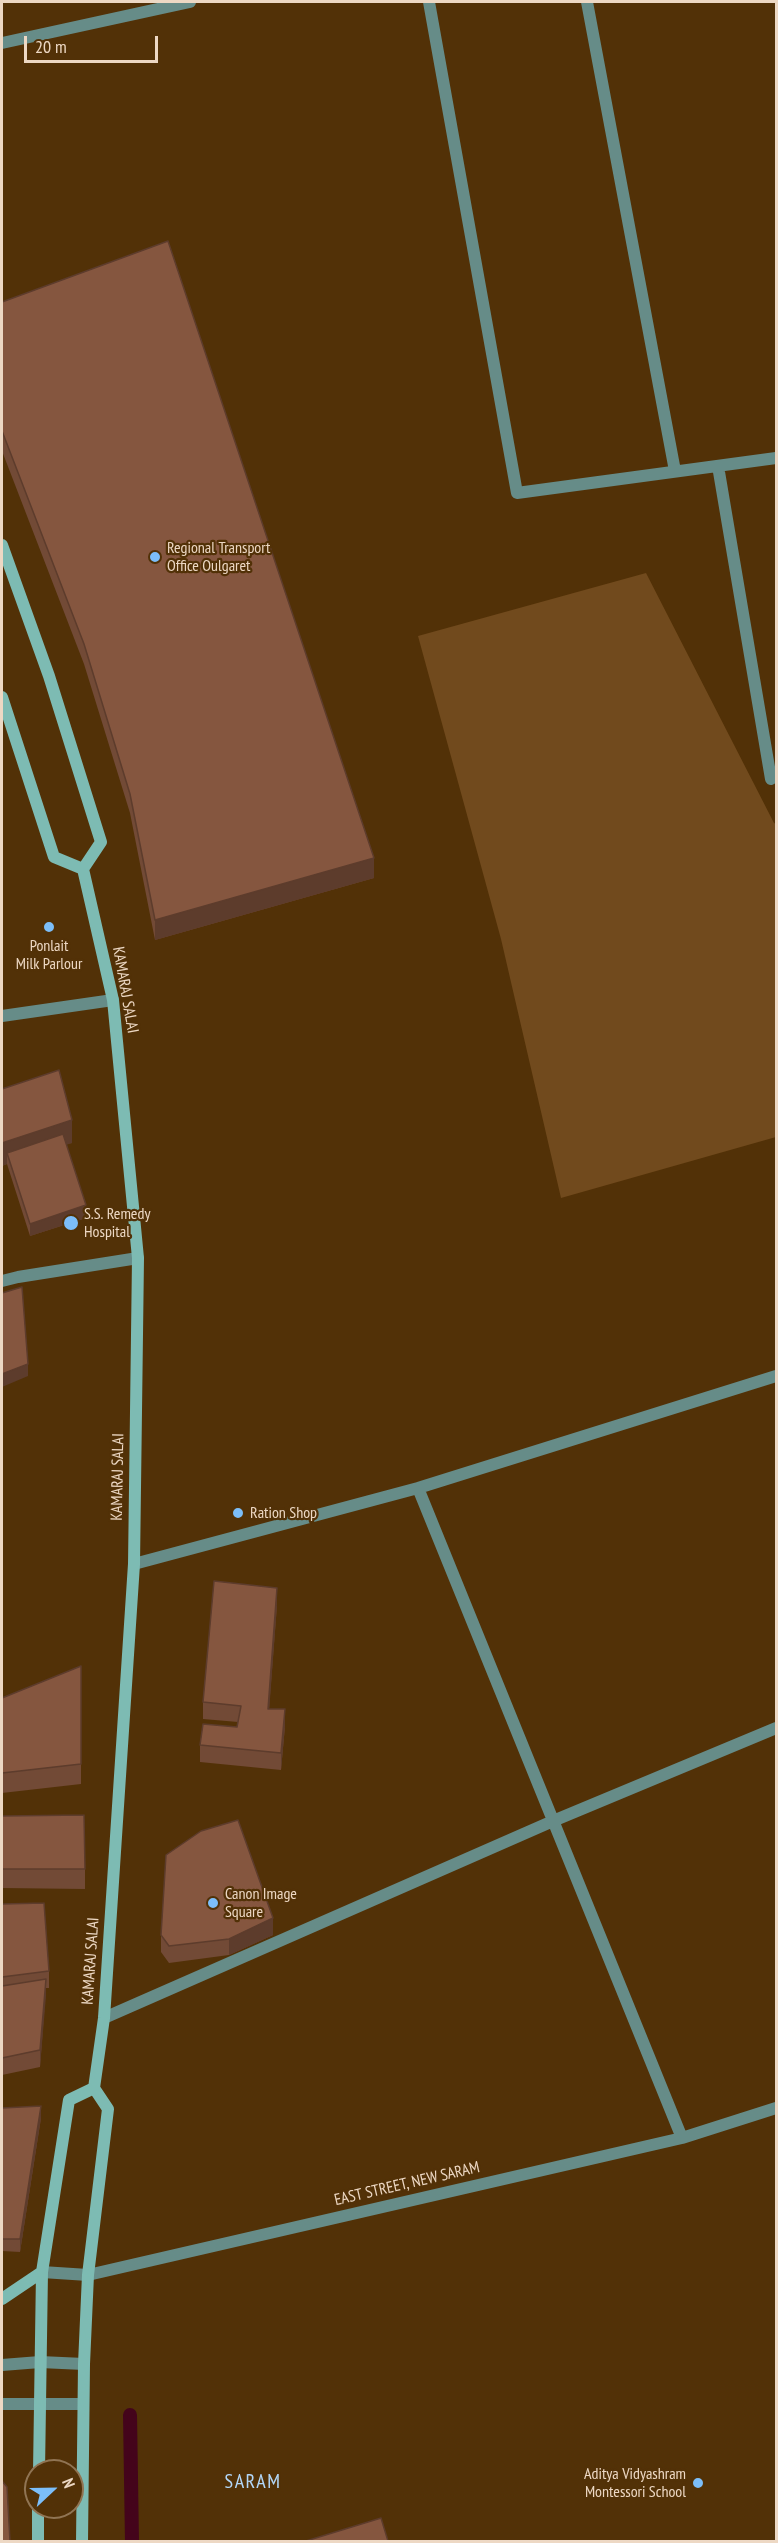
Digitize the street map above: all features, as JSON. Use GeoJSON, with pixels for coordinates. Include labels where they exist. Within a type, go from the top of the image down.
{"type":"FeatureCollection","features":[{"type":"Feature","properties":{"kind":"main road"},"geometry":{"type":"LineString","coordinates":[[2,545],[49,676],[101,842],[82,869],[54,857],[2,697]]}},
{"type":"Feature","properties":{"kind":"main road","name":"KAMARAJ SALAI"},"geometry":{"type":"LineString","coordinates":[[82,869],[113,1000],[138,1258],[134,1564],[104,2018],[94,2088]]}},
{"type":"Feature","properties":{"kind":"main road"},"geometry":{"type":"LineString","coordinates":[[39,2459],[42,2272],[69,2100],[94,2088],[108,2109],[88,2275],[83,2404],[82,2541]]}},
{"type":"Feature","properties":{"kind":"main road"},"geometry":{"type":"LineString","coordinates":[[2,2299],[42,2272]]}},
{"type":"Feature","properties":{"kind":"main road"},"geometry":{"type":"LineString","coordinates":[[38,2541],[39,2519]]}},
{"type":"Feature","properties":{"kind":"street"},"geometry":{"type":"LineString","coordinates":[[2,43],[190,2]]}},
{"type":"Feature","properties":{"kind":"street"},"geometry":{"type":"LineString","coordinates":[[429,2],[517,493],[777,458]]}},
{"type":"Feature","properties":{"kind":"street"},"geometry":{"type":"LineString","coordinates":[[587,2],[675,471]]}},
{"type":"Feature","properties":{"kind":"street"},"geometry":{"type":"LineString","coordinates":[[718,466],[771,779]]}},
{"type":"Feature","properties":{"kind":"street"},"geometry":{"type":"LineString","coordinates":[[2,1016],[113,1000]]}},
{"type":"Feature","properties":{"kind":"street"},"geometry":{"type":"LineString","coordinates":[[2,1281],[18,1276],[138,1258]]}},
{"type":"Feature","properties":{"kind":"street"},"geometry":{"type":"LineString","coordinates":[[134,1564],[418,1488],[777,1376]]}},
{"type":"Feature","properties":{"kind":"street"},"geometry":{"type":"LineString","coordinates":[[418,1488],[681,2138]]}},
{"type":"Feature","properties":{"kind":"street"},"geometry":{"type":"LineString","coordinates":[[104,2018],[553,1821],[777,1728]]}},
{"type":"Feature","properties":{"kind":"street","name":"EAST STREET, NEW SARAM"},"geometry":{"type":"LineString","coordinates":[[42,2272],[88,2275],[681,2138],[777,2108]]}},
{"type":"Feature","properties":{"kind":"street"},"geometry":{"type":"LineString","coordinates":[[2,2365],[40,2362],[84,2364]]}},
{"type":"Feature","properties":{"kind":"street"},"geometry":{"type":"LineString","coordinates":[[2,2404],[83,2404]]}},
{"type":"Feature","properties":{"kind":"shaded area"},"geometry":{"type":"Polygon","coordinates":[[[646,573],[776,824],[776,1137],[561,1198],[501,939],[418,636],[646,573]]]}},
{"type":"Feature","properties":{"kind":"building","name":"Regional Transport Office Oulgaret"},"geometry":{"type":"Polygon","coordinates":[[[168,241],[374,858],[155,920],[130,794],[84,644],[2,431],[2,302],[168,241]]]}},
{"type":"Feature","properties":{"kind":"building"},"geometry":{"type":"Polygon","coordinates":[[[59,1070],[72,1120],[2,1143],[2,1089],[59,1070]]]}},
{"type":"Feature","properties":{"kind":"building"},"geometry":{"type":"Polygon","coordinates":[[[63,1134],[86,1205],[30,1224],[7,1153],[63,1134]]]}},
{"type":"Feature","properties":{"kind":"building"},"geometry":{"type":"Polygon","coordinates":[[[22,1287],[28,1364],[2,1374],[2,1293],[22,1287]]]}},
{"type":"Feature","properties":{"kind":"building"},"geometry":{"type":"Polygon","coordinates":[[[214,1581],[277,1588],[268,1709],[285,1709],[281,1753],[200,1745],[203,1724],[237,1727],[241,1706],[203,1702],[214,1581]]]}},
{"type":"Feature","properties":{"kind":"building"},"geometry":{"type":"Polygon","coordinates":[[[81,1666],[81,1764],[2,1773],[2,1698],[81,1666]]]}},
{"type":"Feature","properties":{"kind":"building"},"geometry":{"type":"Polygon","coordinates":[[[84,1815],[85,1869],[2,1869],[2,1816],[84,1815]]]}},
{"type":"Feature","properties":{"kind":"building","name":"Canon Image Square"},"geometry":{"type":"Polygon","coordinates":[[[238,1820],[273,1918],[229,1939],[169,1946],[161,1935],[166,1855],[201,1831],[238,1820]]]}},
{"type":"Feature","properties":{"kind":"building"},"geometry":{"type":"Polygon","coordinates":[[[44,1903],[49,1971],[2,1977],[2,1904],[44,1903]]]}},
{"type":"Feature","properties":{"kind":"building"},"geometry":{"type":"Polygon","coordinates":[[[46,1979],[40,2050],[2,2058],[2,1986],[46,1979]]]}},
{"type":"Feature","properties":{"kind":"building"},"geometry":{"type":"Polygon","coordinates":[[[41,2106],[20,2239],[2,2239],[2,2108],[41,2106]]]}},
{"type":"Feature","properties":{"kind":"building"},"geometry":{"type":"Polygon","coordinates":[[[2,2481],[7,2487],[10,2541],[2,2541],[2,2481]]]}},
{"type":"Feature","properties":{"kind":"building"},"geometry":{"type":"Polygon","coordinates":[[[381,2518],[388,2541],[306,2541],[381,2518]]]}},
{"type":"Feature","properties":{"kind":"waterway"},"geometry":{"type":"LineString","coordinates":[[130,2415],[132,2542]]}},
{"type":"Feature","properties":{"kind":"place","name":"Regional Transport Office Oulgaret"},"geometry":{"type":"Point","coordinates":[155,557]}},
{"type":"Feature","properties":{"kind":"place","name":"Ponlait Milk Parlour"},"geometry":{"type":"Point","coordinates":[49,927]}},
{"type":"Feature","properties":{"kind":"place","name":"S.S. Remedy Hospital"},"geometry":{"type":"Point","coordinates":[71,1223]}},
{"type":"Feature","properties":{"kind":"place","name":"Ration Shop"},"geometry":{"type":"Point","coordinates":[238,1513]}},
{"type":"Feature","properties":{"kind":"place","name":"Canon Image Square"},"geometry":{"type":"Point","coordinates":[213,1903]}},
{"type":"Feature","properties":{"kind":"place","name":"Aditya Vidyashram Montessori School"},"geometry":{"type":"Point","coordinates":[698,2483]}},
{"type":"Feature","properties":{"kind":"district","name":"SARAM"},"geometry":{"type":"Point","coordinates":[253,2482]}}]}
